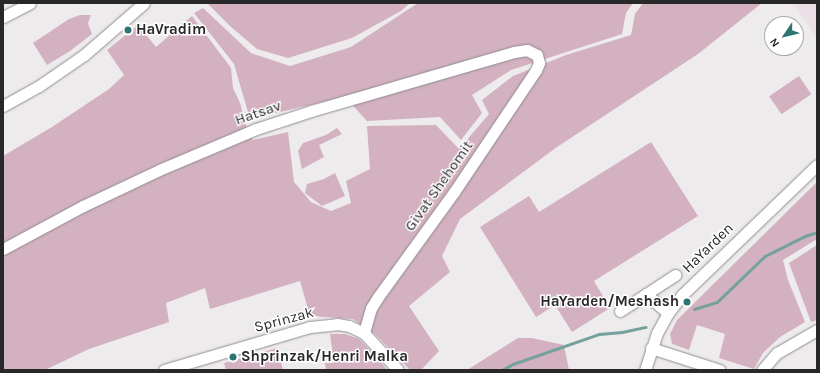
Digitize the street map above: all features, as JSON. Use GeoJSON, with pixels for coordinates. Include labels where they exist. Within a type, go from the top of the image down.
{"type":"FeatureCollection","features":[{"type":"Feature","properties":{"kind":"street"},"geometry":{"type":"LineString","coordinates":[[3,17],[30,3]]}},
{"type":"Feature","properties":{"kind":"street"},"geometry":{"type":"LineString","coordinates":[[3,106],[39,86],[84,55],[144,3]]}},
{"type":"Feature","properties":{"kind":"street","name":"Hatsav"},"geometry":{"type":"LineString","coordinates":[[3,249],[83,206],[160,170],[256,129],[514,52],[527,50],[538,55]]}},
{"type":"Feature","properties":{"kind":"street","name":"Givat Shehomit"},"geometry":{"type":"LineString","coordinates":[[364,333],[371,308],[378,296],[454,192],[536,70],[539,63],[538,55]]}},
{"type":"Feature","properties":{"kind":"street","name":"HaYarden"},"geometry":{"type":"LineString","coordinates":[[645,370],[651,348],[668,313],[695,282],[817,165]]}},
{"type":"Feature","properties":{"kind":"street"},"geometry":{"type":"LineString","coordinates":[[620,310],[675,276]]}},
{"type":"Feature","properties":{"kind":"street"},"geometry":{"type":"LineString","coordinates":[[646,294],[668,313]]}},
{"type":"Feature","properties":{"kind":"street","name":"Sprinzak"},"geometry":{"type":"LineString","coordinates":[[164,370],[324,324],[349,326],[364,333],[398,370]]}},
{"type":"Feature","properties":{"kind":"street"},"geometry":{"type":"LineString","coordinates":[[762,370],[777,353],[817,330]]}},
{"type":"Feature","properties":{"kind":"street"},"geometry":{"type":"LineString","coordinates":[[651,348],[720,370]]}},
{"type":"Feature","properties":{"kind":"shaded area"},"geometry":{"type":"Polygon","coordinates":[[[207,3],[410,3],[401,11],[352,38],[288,58],[257,49],[230,26],[207,3]]]}},
{"type":"Feature","properties":{"kind":"shaded area"},"geometry":{"type":"Polygon","coordinates":[[[418,3],[633,3],[626,13],[622,34],[511,70],[472,95],[482,113],[461,140],[440,117],[367,121],[345,97],[250,119],[234,64],[194,13],[203,8],[251,53],[290,66],[351,47],[418,3]]]}},
{"type":"Feature","properties":{"kind":"shaded area"},"geometry":{"type":"Polygon","coordinates":[[[643,3],[762,3],[698,54],[557,147],[460,219],[442,256],[450,272],[409,306],[439,351],[421,370],[410,370],[376,335],[353,319],[310,316],[300,281],[210,309],[205,288],[166,303],[169,322],[89,349],[45,370],[3,370],[3,156],[52,127],[109,89],[124,75],[107,50],[138,25],[156,47],[192,16],[231,68],[233,88],[240,103],[247,129],[253,140],[288,132],[294,182],[311,202],[331,211],[351,203],[346,181],[370,169],[367,126],[436,125],[459,149],[489,114],[482,100],[513,76],[566,55],[631,35],[635,14],[643,3]]]}},
{"type":"Feature","properties":{"kind":"shaded area"},"geometry":{"type":"Polygon","coordinates":[[[793,3],[817,3],[817,39],[804,20],[804,16],[802,16],[793,3]]]}},
{"type":"Feature","properties":{"kind":"shaded area"},"geometry":{"type":"Polygon","coordinates":[[[80,15],[91,15],[88,23],[92,34],[70,51],[47,65],[33,43],[69,19],[80,15]]]}},
{"type":"Feature","properties":{"kind":"shaded area"},"geometry":{"type":"Polygon","coordinates":[[[799,76],[811,94],[781,114],[769,96],[799,76]]]}},
{"type":"Feature","properties":{"kind":"shaded area"},"geometry":{"type":"Polygon","coordinates":[[[337,128],[342,134],[319,145],[324,157],[302,169],[298,151],[303,143],[326,135],[337,128]]]}},
{"type":"Feature","properties":{"kind":"shaded area"},"geometry":{"type":"Polygon","coordinates":[[[651,142],[698,216],[594,281],[610,308],[572,332],[555,305],[536,317],[480,227],[529,196],[539,212],[651,142]]]}},
{"type":"Feature","properties":{"kind":"shaded area"},"geometry":{"type":"Polygon","coordinates":[[[335,173],[345,196],[322,206],[305,193],[307,184],[324,179],[335,173]]]}},
{"type":"Feature","properties":{"kind":"shaded area"},"geometry":{"type":"Polygon","coordinates":[[[817,182],[817,239],[783,260],[788,280],[805,322],[780,337],[763,353],[754,369],[719,358],[725,334],[697,325],[689,350],[672,344],[670,334],[677,320],[817,182]]]}},
{"type":"Feature","properties":{"kind":"shaded area"},"geometry":{"type":"Polygon","coordinates":[[[817,245],[817,320],[811,322],[789,263],[817,245]]]}},
{"type":"Feature","properties":{"kind":"shaded area"},"geometry":{"type":"Polygon","coordinates":[[[330,334],[345,334],[359,339],[387,370],[326,370],[325,363],[334,363],[330,334]]]}},
{"type":"Feature","properties":{"kind":"shaded area"},"geometry":{"type":"Polygon","coordinates":[[[518,338],[532,338],[564,345],[569,370],[467,370],[518,338]]]}},
{"type":"Feature","properties":{"kind":"shaded area"},"geometry":{"type":"Polygon","coordinates":[[[277,348],[283,370],[226,370],[224,363],[277,348]]]}},
{"type":"Feature","properties":{"kind":"waterway"},"geometry":{"type":"LineString","coordinates":[[694,309],[717,302],[765,256],[805,236],[817,232]]}},
{"type":"Feature","properties":{"kind":"waterway"},"geometry":{"type":"LineString","coordinates":[[502,370],[513,364],[599,334],[622,332],[645,327]]}},
{"type":"Feature","properties":{"kind":"place","name":"HaVradim"},"geometry":{"type":"Point","coordinates":[128,30]}},
{"type":"Feature","properties":{"kind":"place","name":"HaYarden/Meshash"},"geometry":{"type":"Point","coordinates":[687,302]}},
{"type":"Feature","properties":{"kind":"place","name":"Shprinzak/Henri Malka"},"geometry":{"type":"Point","coordinates":[233,357]}}]}
